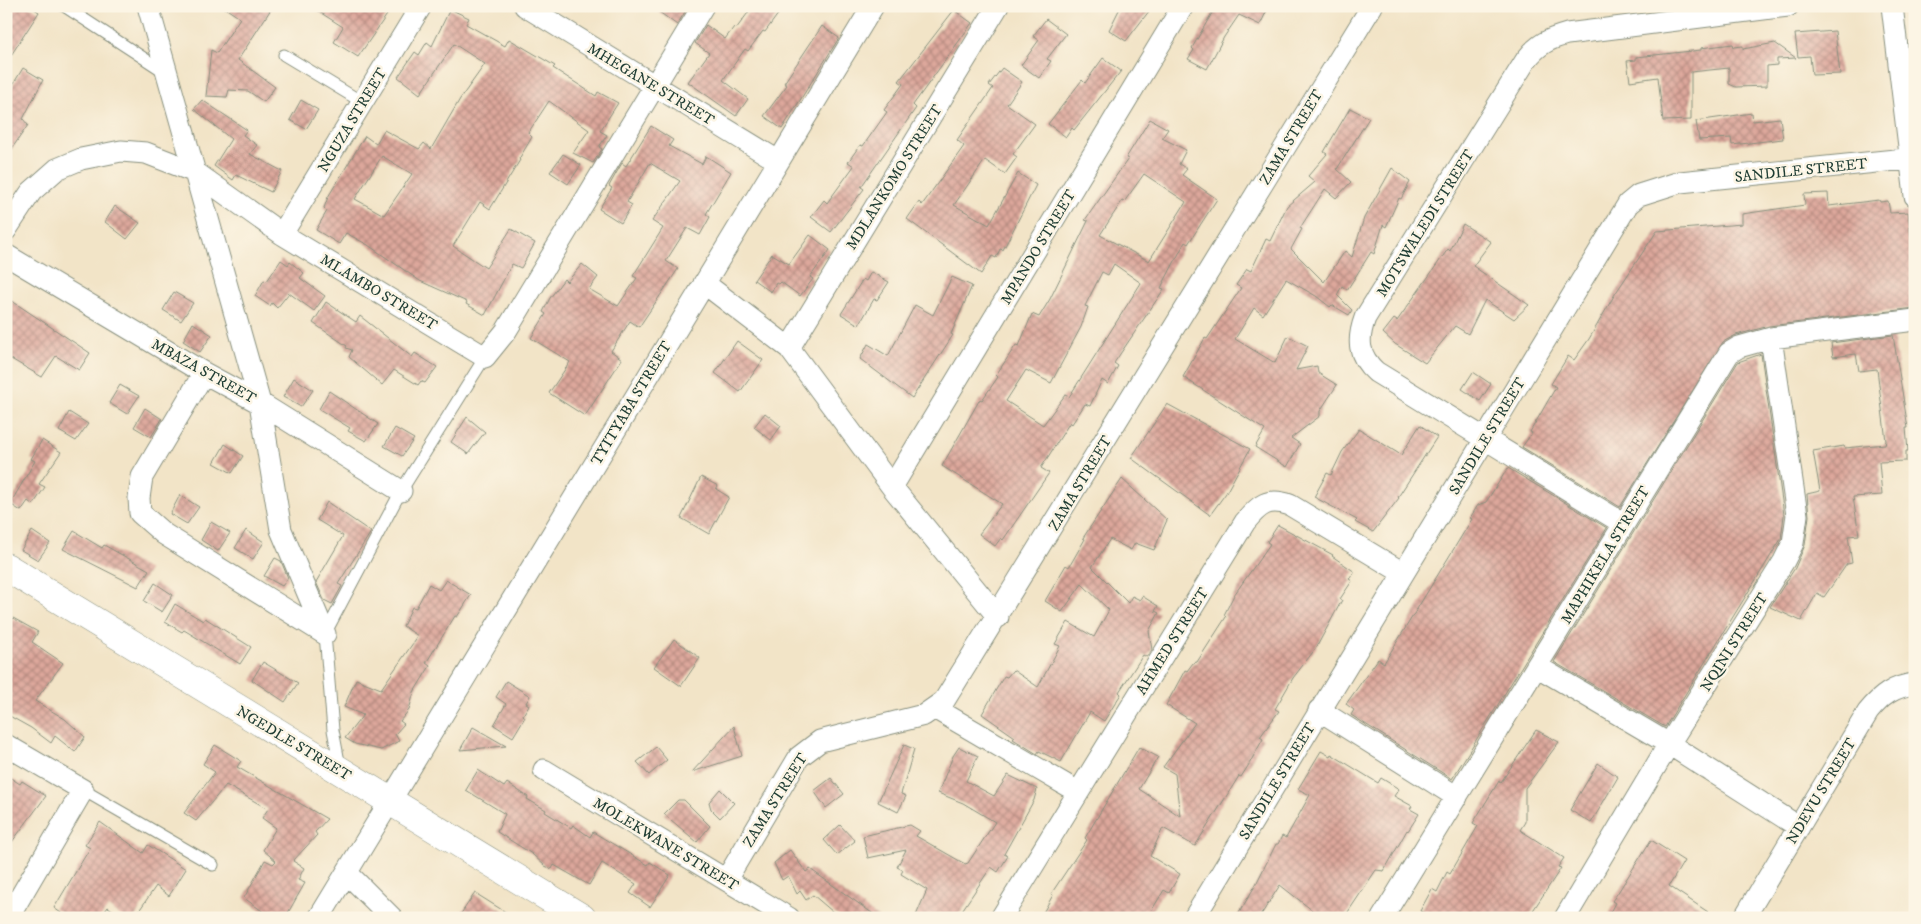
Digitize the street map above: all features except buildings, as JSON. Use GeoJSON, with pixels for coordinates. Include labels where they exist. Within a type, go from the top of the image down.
{"type":"FeatureCollection","features":[{"type":"Feature","properties":{"kind":"street"},"geometry":{"type":"LineString","coordinates":[[148,6],[260,402],[281,530],[325,634]]}},
{"type":"Feature","properties":{"kind":"street","name":"NGUZA STREET"},"geometry":{"type":"LineString","coordinates":[[282,234],[421,6]]}},
{"type":"Feature","properties":{"kind":"street","name":"MHEGANE STREET"},"geometry":{"type":"LineString","coordinates":[[525,6],[778,161]]}},
{"type":"Feature","properties":{"kind":"street"},"geometry":{"type":"LineString","coordinates":[[485,357],[506,330],[703,6]]}},
{"type":"Feature","properties":{"kind":"street","name":"TYITYABA STREET"},"geometry":{"type":"LineString","coordinates":[[319,918],[873,6]]}},
{"type":"Feature","properties":{"kind":"street","name":"MDLANKOMO STREET"},"geometry":{"type":"LineString","coordinates":[[789,348],[998,6]]}},
{"type":"Feature","properties":{"kind":"street","name":"MPANDO STREET"},"geometry":{"type":"LineString","coordinates":[[892,487],[1184,6]]}},
{"type":"Feature","properties":{"kind":"street","name":"ZAMA STREET"},"geometry":{"type":"LineString","coordinates":[[726,880],[799,757],[809,747],[820,741],[924,715],[936,709],[944,701],[998,617],[1372,6]]}},
{"type":"Feature","properties":{"kind":"street","name":"MOTSWALEDI STREET"},"geometry":{"type":"LineString","coordinates":[[1624,524],[1376,372],[1366,364],[1361,353],[1360,332],[1366,318],[1526,60],[1540,44],[1547,39],[1567,34],[1788,6]]}},
{"type":"Feature","properties":{"kind":"street"},"geometry":{"type":"LineString","coordinates":[[1892,6],[1912,158],[1915,196]]}},
{"type":"Feature","properties":{"kind":"street","name":"MLAMBO STREET"},"geometry":{"type":"LineString","coordinates":[[6,230],[31,192],[57,169],[81,159],[121,151],[146,153],[195,172],[282,234],[485,357]]}},
{"type":"Feature","properties":{"kind":"street","name":"SANDILE STREET"},"geometry":{"type":"LineString","coordinates":[[1194,918],[1628,204],[1639,195],[1680,182],[1912,158]]}},
{"type":"Feature","properties":{"kind":"street","name":"MBAZA STREET"},"geometry":{"type":"LineString","coordinates":[[6,255],[204,373],[260,402],[401,491]]}},
{"type":"Feature","properties":{"kind":"street"},"geometry":{"type":"LineString","coordinates":[[704,283],[789,348],[892,487],[998,617]]}},
{"type":"Feature","properties":{"kind":"street","name":"MAPHIKELA STREET"},"geometry":{"type":"LineString","coordinates":[[1382,918],[1538,667],[1729,353],[1738,347],[1771,338],[1915,320]]}},
{"type":"Feature","properties":{"kind":"street","name":"NQINI STREET"},"geometry":{"type":"LineString","coordinates":[[1565,918],[1669,744],[1784,561],[1793,543],[1796,515],[1771,338]]}},
{"type":"Feature","properties":{"kind":"street"},"geometry":{"type":"LineString","coordinates":[[204,373],[142,477],[139,498],[140,513],[164,534],[325,634]]}},
{"type":"Feature","properties":{"kind":"street","name":"AHMED STREET"},"geometry":{"type":"LineString","coordinates":[[1001,918],[1245,522],[1255,510],[1267,502],[1277,500],[1290,505],[1403,573]]}},
{"type":"Feature","properties":{"kind":"street","name":"NGEDLE STREET"},"geometry":{"type":"LineString","coordinates":[[6,567],[582,918]]}},
{"type":"Feature","properties":{"kind":"street"},"geometry":{"type":"LineString","coordinates":[[1538,667],[1669,744],[1800,827]]}},
{"type":"Feature","properties":{"kind":"street","name":"NDEVU STREET"},"geometry":{"type":"LineString","coordinates":[[1744,918],[1868,712],[1880,698],[1892,689],[1915,684]]}},
{"type":"Feature","properties":{"kind":"street"},"geometry":{"type":"LineString","coordinates":[[936,709],[1078,792]]}},
{"type":"Feature","properties":{"kind":"street"},"geometry":{"type":"LineString","coordinates":[[1320,710],[1457,797]]}},
{"type":"Feature","properties":{"kind":"street"},"geometry":{"type":"LineString","coordinates":[[6,745],[83,790],[8,918]]}},
{"type":"Feature","properties":{"kind":"street","name":"MOLEKWANE STREET"},"geometry":{"type":"LineString","coordinates":[[544,770],[789,918]]}},
{"type":"Feature","properties":{"kind":"street"},"geometry":{"type":"LineString","coordinates":[[346,873],[392,918]]}},
{"type":"Feature","properties":{"kind":"lane"},"geometry":{"type":"LineString","coordinates":[[64,6],[167,73]]}},
{"type":"Feature","properties":{"kind":"lane"},"geometry":{"type":"LineString","coordinates":[[284,55],[362,102]]}},
{"type":"Feature","properties":{"kind":"lane"},"geometry":{"type":"LineString","coordinates":[[341,771],[334,738],[325,634],[401,491],[485,357]]}},
{"type":"Feature","properties":{"kind":"lane"},"geometry":{"type":"LineString","coordinates":[[83,790],[213,865]]}}]}
